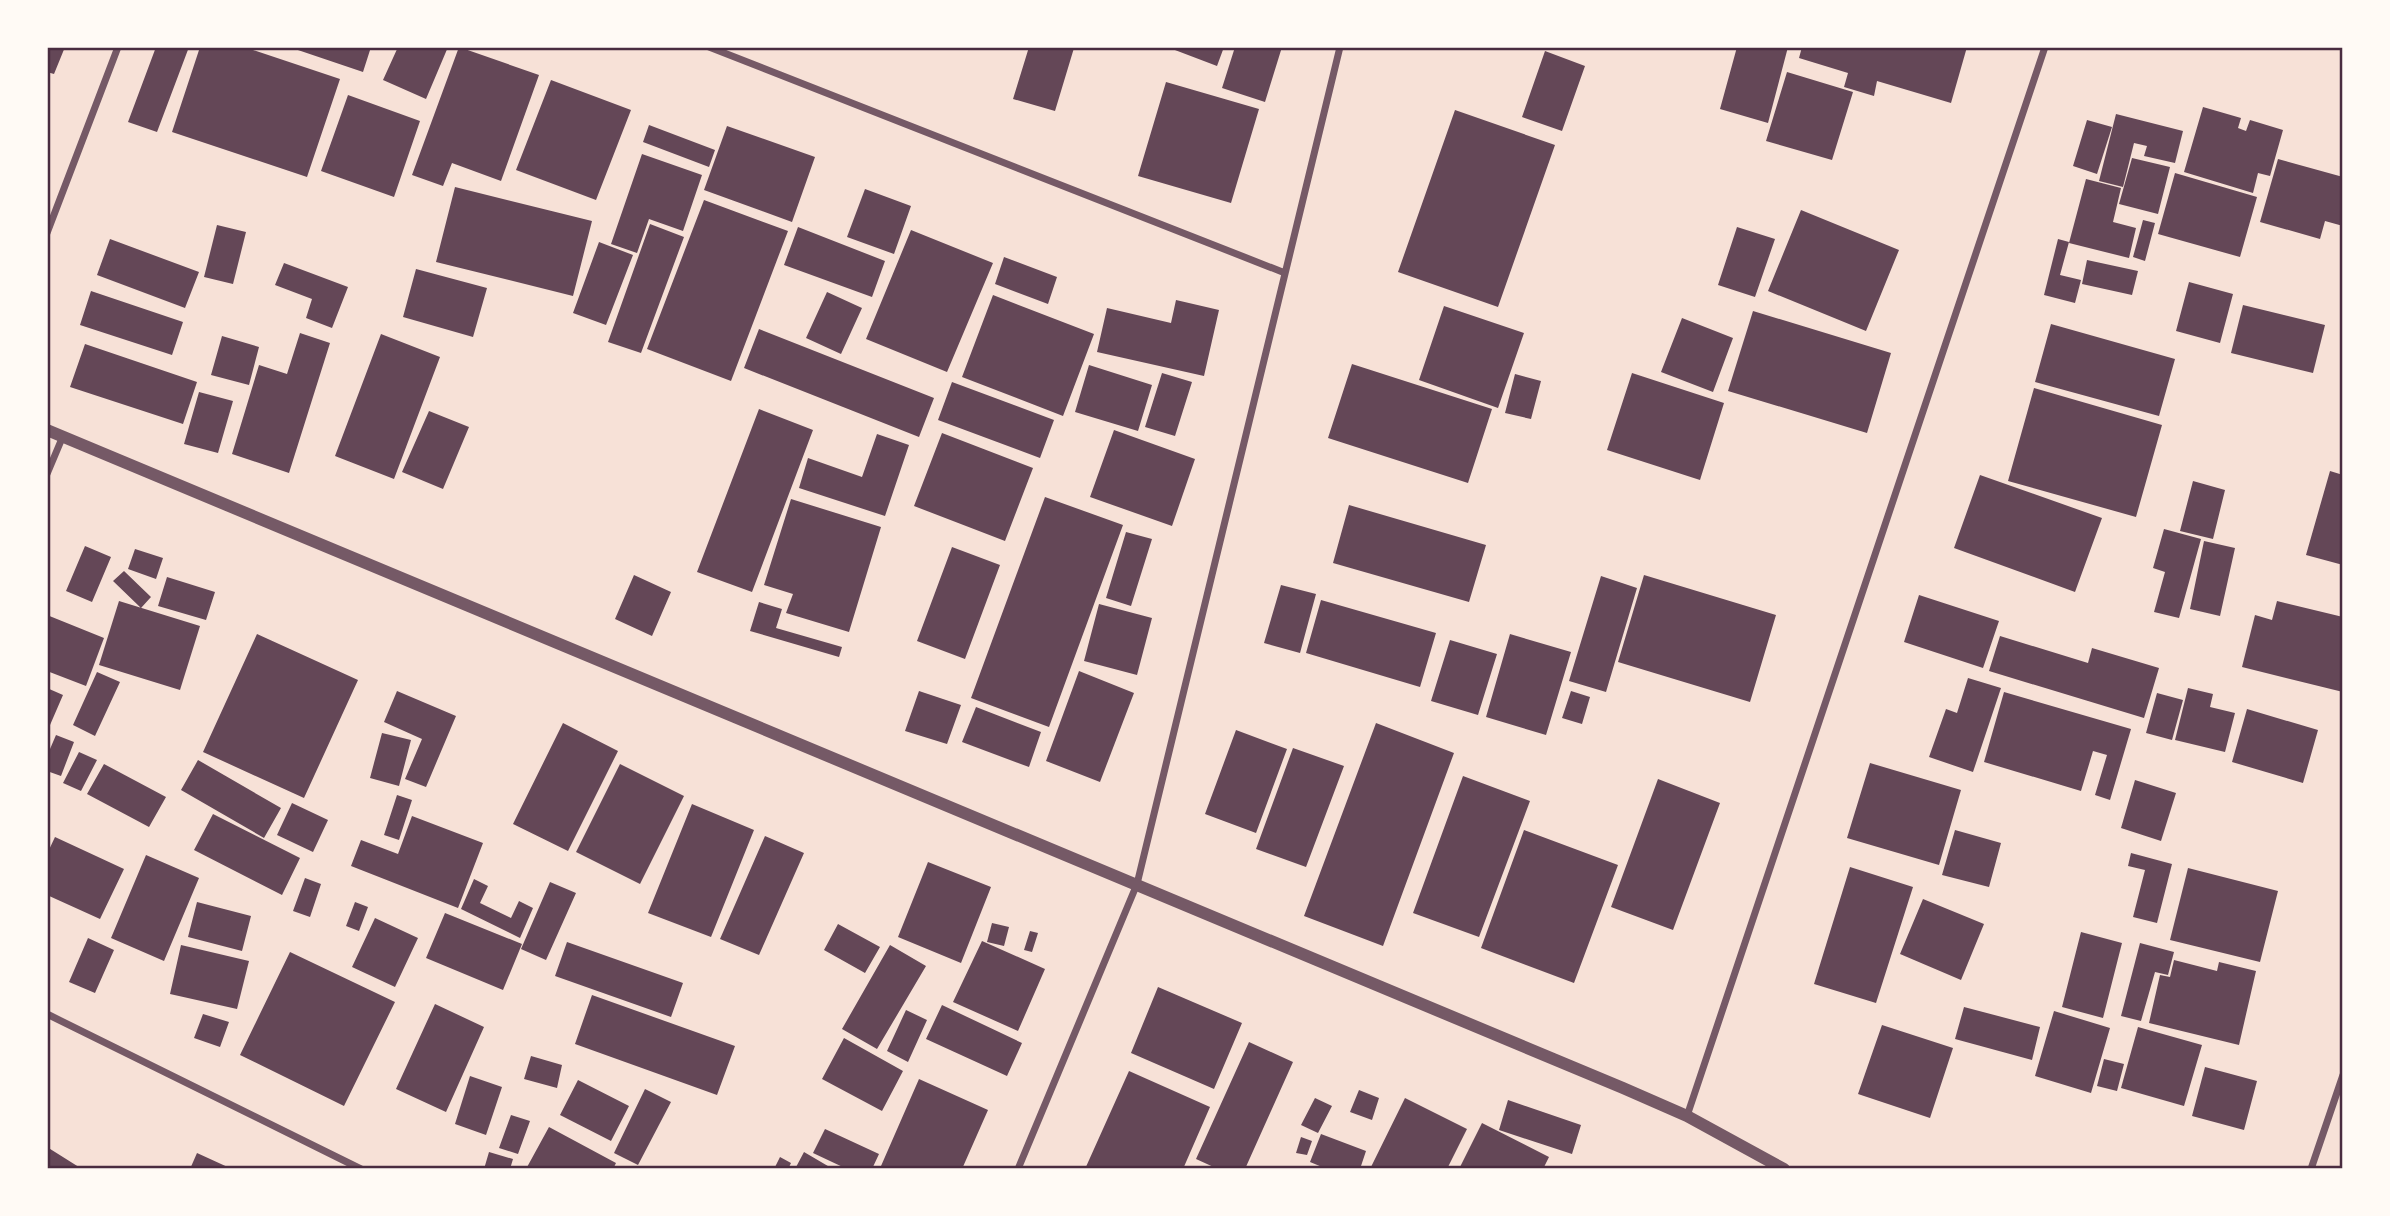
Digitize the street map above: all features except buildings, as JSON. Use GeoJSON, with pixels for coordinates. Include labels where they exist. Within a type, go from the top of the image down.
{"type":"FeatureCollection","features":[{"type":"Feature","properties":{"kind":"street"},"geometry":{"type":"LineString","coordinates":[[47,233],[118,47]]}},
{"type":"Feature","properties":{"kind":"street"},"geometry":{"type":"LineString","coordinates":[[1017,1169],[1137,884],[1340,47]]}},
{"type":"Feature","properties":{"kind":"street"},"geometry":{"type":"LineString","coordinates":[[1687,1116],[2045,47]]}},
{"type":"Feature","properties":{"kind":"street"},"geometry":{"type":"LineString","coordinates":[[713,48],[1285,274]]}},
{"type":"Feature","properties":{"kind":"street"},"geometry":{"type":"LineString","coordinates":[[47,430],[1687,1116],[1784,1169]]}},
{"type":"Feature","properties":{"kind":"street"},"geometry":{"type":"LineString","coordinates":[[47,474],[63,436]]}},
{"type":"Feature","properties":{"kind":"street"},"geometry":{"type":"LineString","coordinates":[[47,1014],[361,1169]]}},
{"type":"Feature","properties":{"kind":"street"},"geometry":{"type":"LineString","coordinates":[[2311,1169],[2343,1075]]}}]}
